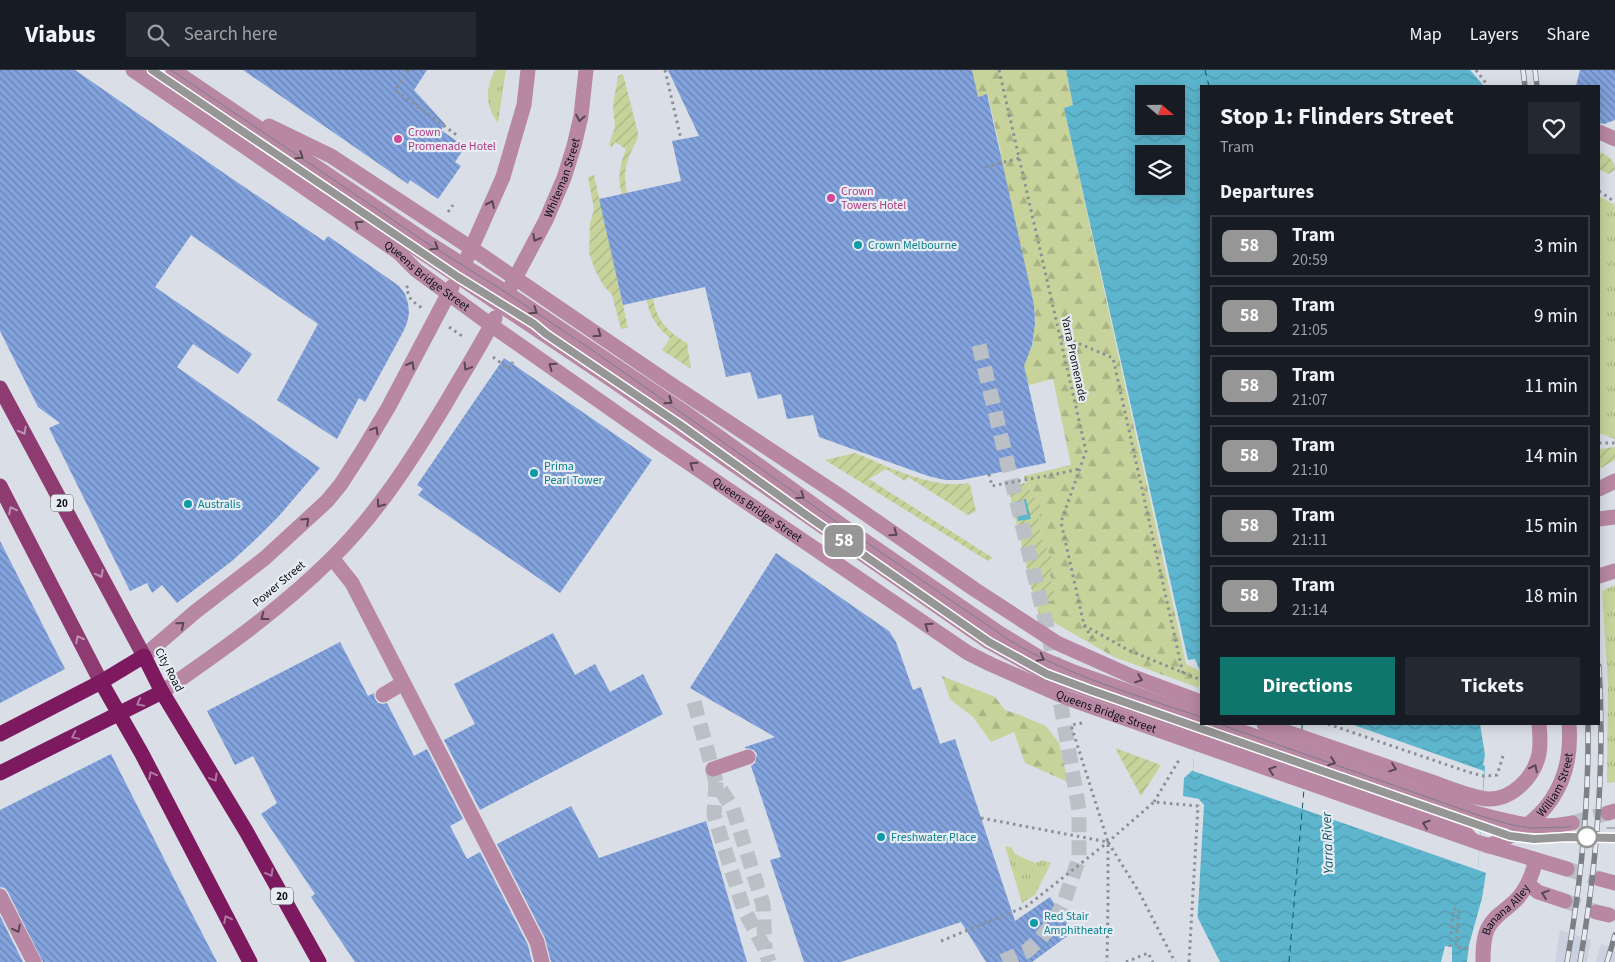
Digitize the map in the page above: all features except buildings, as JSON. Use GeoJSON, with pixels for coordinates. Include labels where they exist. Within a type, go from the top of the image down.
{"type":"FeatureCollection","features":[{"type":"Feature","properties":{"kind":"highway"},"geometry":{"type":"LineString","coordinates":[[0,734],[101,682],[144,656]]}},
{"type":"Feature","properties":{"kind":"highway","name":"City Road"},"geometry":{"type":"LineString","coordinates":[[144,656],[162,692],[246,830],[319,962]]}},
{"type":"Feature","properties":{"kind":"highway"},"geometry":{"type":"LineString","coordinates":[[101,682],[142,754],[250,962]]}},
{"type":"Feature","properties":{"kind":"highway","name":"Power Street"},"geometry":{"type":"LineString","coordinates":[[0,773],[162,692]]}},
{"type":"Feature","properties":{"kind":"main road","name":"City Road"},"geometry":{"type":"LineString","coordinates":[[0,388],[144,656]]}},
{"type":"Feature","properties":{"kind":"main road"},"geometry":{"type":"LineString","coordinates":[[0,486],[101,682]]}},
{"type":"Feature","properties":{"kind":"street","name":"Queens Bridge Street"},"geometry":{"type":"LineString","coordinates":[[133,70],[398,252],[416,270],[448,294],[658,442],[968,653],[1067,698],[1480,843],[1568,869]]}},
{"type":"Feature","properties":{"kind":"street","name":"Queens Bridge Street"},"geometry":{"type":"LineString","coordinates":[[151,70],[504,299],[677,425],[1047,674],[1198,712]]}},
{"type":"Feature","properties":{"kind":"street","name":"Queens Bridge Street"},"geometry":{"type":"LineString","coordinates":[[173,70],[461,271]]}},
{"type":"Feature","properties":{"kind":"street","name":"Queens Bridge Street"},"geometry":{"type":"LineString","coordinates":[[186,70],[266,124],[331,156],[515,277],[694,409],[843,526],[994,637]]}},
{"type":"Feature","properties":{"kind":"street"},"geometry":{"type":"LineString","coordinates":[[144,656],[195,612],[265,558],[327,501],[341,484],[388,408],[461,271],[503,177],[524,105],[528,70]]}},
{"type":"Feature","properties":{"kind":"street","name":"Whiteman Street"},"geometry":{"type":"LineString","coordinates":[[504,299],[546,220],[564,178],[581,116],[586,70]]}},
{"type":"Feature","properties":{"kind":"street"},"geometry":{"type":"LineString","coordinates":[[1600,132],[1615,139]]}},
{"type":"Feature","properties":{"kind":"street","name":"Queens Bridge Street"},"geometry":{"type":"LineString","coordinates":[[504,299],[829,489],[1057,643],[1131,676],[1198,712]]}},
{"type":"Feature","properties":{"kind":"street","name":"Power Street"},"geometry":{"type":"LineString","coordinates":[[162,692],[282,603],[332,558],[375,511],[410,463],[491,325],[504,299]]}},
{"type":"Feature","properties":{"kind":"street"},"geometry":{"type":"LineString","coordinates":[[658,442],[668,429],[677,425],[694,409]]}},
{"type":"Feature","properties":{"kind":"street"},"geometry":{"type":"LineString","coordinates":[[1600,488],[1615,481]]}},
{"type":"Feature","properties":{"kind":"street"},"geometry":{"type":"LineString","coordinates":[[1600,519],[1615,517]]}},
{"type":"Feature","properties":{"kind":"street"},"geometry":{"type":"LineString","coordinates":[[332,558],[352,584],[537,942],[542,962]]}},
{"type":"Feature","properties":{"kind":"street"},"geometry":{"type":"LineString","coordinates":[[1600,576],[1615,571]]}},
{"type":"Feature","properties":{"kind":"street"},"geometry":{"type":"LineString","coordinates":[[968,653],[979,651],[994,637],[1005,625],[1011,612]]}},
{"type":"Feature","properties":{"kind":"street"},"geometry":{"type":"LineString","coordinates":[[383,695],[403,683]]}},
{"type":"Feature","properties":{"kind":"street"},"geometry":{"type":"LineString","coordinates":[[1223,725],[1482,815],[1526,826],[1540,827],[1572,823]]}},
{"type":"Feature","properties":{"kind":"street","name":"Queens Bridge Street"},"geometry":{"type":"LineString","coordinates":[[1229,725],[1455,820],[1480,843]]}},
{"type":"Feature","properties":{"kind":"street"},"geometry":{"type":"LineString","coordinates":[[1267,725],[1483,798],[1501,797]]}},
{"type":"Feature","properties":{"kind":"street","name":"William Street"},"geometry":{"type":"LineString","coordinates":[[1501,797],[1521,786],[1534,768],[1540,749],[1539,725]]}},
{"type":"Feature","properties":{"kind":"street","name":"William Street"},"geometry":{"type":"LineString","coordinates":[[1480,843],[1510,836],[1526,826],[1544,810],[1560,784],[1568,757],[1569,725]]}},
{"type":"Feature","properties":{"kind":"street"},"geometry":{"type":"LineString","coordinates":[[713,769],[748,757]]}},
{"type":"Feature","properties":{"kind":"street"},"geometry":{"type":"LineString","coordinates":[[1482,815],[1501,797]]}},
{"type":"Feature","properties":{"kind":"street","name":"Banana Alley"},"geometry":{"type":"LineString","coordinates":[[1483,955],[1485,934],[1491,923],[1516,900],[1528,884],[1536,860]]}},
{"type":"Feature","properties":{"kind":"street"},"geometry":{"type":"LineString","coordinates":[[1600,879],[1615,884]]}},
{"type":"Feature","properties":{"kind":"street"},"geometry":{"type":"LineString","coordinates":[[1528,884],[1538,892],[1564,901]]}},
{"type":"Feature","properties":{"kind":"street"},"geometry":{"type":"LineString","coordinates":[[0,896],[34,962]]}},
{"type":"Feature","properties":{"kind":"path"},"geometry":{"type":"LineString","coordinates":[[409,70],[395,90],[458,136]]}},
{"type":"Feature","properties":{"kind":"path"},"geometry":{"type":"LineString","coordinates":[[665,70],[681,139]]}},
{"type":"Feature","properties":{"kind":"path","name":"Yarra Promenade"},"geometry":{"type":"LineString","coordinates":[[999,70],[1086,451],[1061,522],[1084,625],[1095,643]]}},
{"type":"Feature","properties":{"kind":"path"},"geometry":{"type":"LineString","coordinates":[[1476,70],[1487,85]]}},
{"type":"Feature","properties":{"kind":"path"},"geometry":{"type":"LineString","coordinates":[[985,167],[1020,158]]}},
{"type":"Feature","properties":{"kind":"path"},"geometry":{"type":"LineString","coordinates":[[1600,192],[1615,202]]}},
{"type":"Feature","properties":{"kind":"path"},"geometry":{"type":"LineString","coordinates":[[410,282],[406,288],[411,300],[420,306]]}},
{"type":"Feature","properties":{"kind":"path"},"geometry":{"type":"LineString","coordinates":[[1060,336],[1113,358],[1183,674]]}},
{"type":"Feature","properties":{"kind":"path"},"geometry":{"type":"LineString","coordinates":[[1600,443],[1615,443]]}},
{"type":"Feature","properties":{"kind":"path"},"geometry":{"type":"LineString","coordinates":[[989,474],[992,486],[1025,479],[1037,479],[1079,469]]}},
{"type":"Feature","properties":{"kind":"path"},"geometry":{"type":"LineString","coordinates":[[1084,625],[1128,650],[1200,680]]}},
{"type":"Feature","properties":{"kind":"path"},"geometry":{"type":"LineString","coordinates":[[1071,725],[1108,842],[1139,892],[1175,962]]}},
{"type":"Feature","properties":{"kind":"path"},"geometry":{"type":"LineString","coordinates":[[1331,725],[1484,776],[1497,775],[1502,756]]}},
{"type":"Feature","properties":{"kind":"path"},"geometry":{"type":"LineString","coordinates":[[941,941],[1027,906],[1108,842],[1154,802],[1179,760]]}},
{"type":"Feature","properties":{"kind":"path"},"geometry":{"type":"LineString","coordinates":[[1154,802],[1198,806],[1189,962]]}},
{"type":"Feature","properties":{"kind":"path"},"geometry":{"type":"LineString","coordinates":[[981,818],[1108,842]]}},
{"type":"Feature","properties":{"kind":"path"},"geometry":{"type":"LineString","coordinates":[[1107,962],[1108,842]]}},
{"type":"Feature","properties":{"kind":"path"},"geometry":{"type":"LineString","coordinates":[[1450,947],[1453,909],[1459,909],[1456,947],[1483,955]]}},
{"type":"Feature","properties":{"kind":"path"},"geometry":{"type":"LineString","coordinates":[[1126,962],[1148,953],[1153,962]]}},
{"type":"Feature","properties":{"kind":"shaded area"},"geometry":{"type":"Polygon","coordinates":[[[1560,930],[1591,940],[1587,962],[1555,962],[1560,930]]]}},
{"type":"Feature","properties":{"kind":"shaded area"},"geometry":{"type":"Polygon","coordinates":[[[1601,944],[1615,949],[1615,962],[1596,962],[1601,944]]]}},
{"type":"Feature","properties":{"kind":"green space"},"geometry":{"type":"Polygon","coordinates":[[[495,70],[506,70],[498,123],[491,110],[488,97],[489,84],[495,70]]]}},
{"type":"Feature","properties":{"kind":"green space"},"geometry":{"type":"Polygon","coordinates":[[[972,70],[1066,70],[1073,105],[1064,108],[1186,664],[1200,671],[1199,688],[1114,657],[1039,614],[1032,591],[1050,601],[1055,596],[1050,575],[1052,565],[1038,522],[1040,509],[1024,476],[1071,465],[1053,379],[1008,390],[1032,345],[1035,324],[1034,305],[983,157],[1001,153],[988,95],[960,101],[972,70]]]}},
{"type":"Feature","properties":{"kind":"green space"},"geometry":{"type":"Polygon","coordinates":[[[623,74],[638,133],[637,141],[626,168],[627,193],[622,195],[620,172],[626,149],[615,142],[612,147],[609,145],[615,127],[613,106],[618,76],[623,74]]]}},
{"type":"Feature","properties":{"kind":"green space"},"geometry":{"type":"Polygon","coordinates":[[[1600,152],[1610,158],[1614,163],[1615,170],[1608,174],[1600,170],[1600,152]]]}},
{"type":"Feature","properties":{"kind":"green space"},"geometry":{"type":"Polygon","coordinates":[[[594,175],[628,328],[621,329],[612,295],[603,285],[589,253],[590,224],[594,209],[588,177],[594,175]]]}},
{"type":"Feature","properties":{"kind":"green space"},"geometry":{"type":"Polygon","coordinates":[[[1600,197],[1615,205],[1615,439],[1600,433],[1600,197]]]}},
{"type":"Feature","properties":{"kind":"green space"},"geometry":{"type":"Polygon","coordinates":[[[653,298],[657,313],[664,325],[687,343],[691,369],[662,350],[670,338],[657,325],[649,311],[646,299],[653,298]]]}},
{"type":"Feature","properties":{"kind":"green space"},"geometry":{"type":"Polygon","coordinates":[[[1615,447],[1615,460],[1600,468],[1600,449],[1615,447]]]}},
{"type":"Feature","properties":{"kind":"green space"},"geometry":{"type":"Polygon","coordinates":[[[855,453],[910,476],[925,480],[954,484],[968,483],[976,511],[968,515],[908,477],[905,481],[886,469],[869,479],[993,558],[988,561],[825,460],[855,453]]]}},
{"type":"Feature","properties":{"kind":"green space"},"geometry":{"type":"Polygon","coordinates":[[[1028,484],[1040,505],[1038,522],[1043,542],[1052,558],[1050,575],[1055,596],[1052,601],[1032,591],[1008,486],[1028,484]]]}},
{"type":"Feature","properties":{"kind":"green space"},"geometry":{"type":"Polygon","coordinates":[[[1615,585],[1615,782],[1607,783],[1608,686],[1602,591],[1615,585]]]}},
{"type":"Feature","properties":{"kind":"green space"},"geometry":{"type":"Polygon","coordinates":[[[942,676],[995,697],[1005,710],[1046,726],[1059,743],[1068,782],[1025,763],[1014,732],[991,742],[973,717],[950,699],[942,676]]]}},
{"type":"Feature","properties":{"kind":"green space"},"geometry":{"type":"Polygon","coordinates":[[[1115,748],[1161,765],[1141,796],[1115,748]]]}},
{"type":"Feature","properties":{"kind":"green space"},"geometry":{"type":"Polygon","coordinates":[[[1005,846],[1012,848],[1015,854],[1035,863],[1043,860],[1051,863],[1035,895],[1022,903],[1005,846]]]}},
{"type":"Feature","properties":{"kind":"water"},"geometry":{"type":"Polygon","coordinates":[[[1066,70],[1470,70],[1483,85],[1200,85],[1200,671],[1195,659],[1188,660],[1064,108],[1073,105],[1066,70]]]}},
{"type":"Feature","properties":{"kind":"water"},"geometry":{"type":"Polygon","coordinates":[[[1026,499],[1031,519],[1018,521],[1014,502],[1026,499]]]}},
{"type":"Feature","properties":{"kind":"water","name":"Yarra River"},"geometry":{"type":"Polygon","coordinates":[[[1200,671],[1200,725],[1480,725],[1485,755],[1483,765],[1485,766],[1478,870],[1486,873],[1482,898],[1469,945],[1467,962],[1195,962],[1204,805],[1199,799],[1183,796],[1184,778],[1193,770],[1200,671]]]}},
{"type":"Feature","properties":{"kind":"pier"},"geometry":{"type":"Polygon","coordinates":[[[1200,671],[1200,725],[1354,725],[1484,771],[1478,870],[1193,771],[1200,671]]]}},
{"type":"Feature","properties":{"kind":"pier"},"geometry":{"type":"Polygon","coordinates":[[[1195,912],[1220,962],[1192,962],[1195,912]]]}},
{"type":"Feature","properties":{"kind":"pier"},"geometry":{"type":"Polygon","coordinates":[[[1445,946],[1452,947],[1452,962],[1441,962],[1445,946]]]}},
{"type":"Feature","properties":{"kind":"ferry route"},"geometry":{"type":"LineString","coordinates":[[1205,70],[1209,85]]}},
{"type":"Feature","properties":{"kind":"ferry route"},"geometry":{"type":"LineString","coordinates":[[1302,725],[1302,730]]}},
{"type":"Feature","properties":{"kind":"ferry route"},"geometry":{"type":"LineString","coordinates":[[1289,962],[1304,789]]}},
{"type":"Feature","properties":{"kind":"tunnel"},"geometry":{"type":"LineString","coordinates":[[979,345],[1049,636],[1079,810],[1079,858],[1064,902],[1053,923],[1040,939],[1027,951],[1001,962]]}},
{"type":"Feature","properties":{"kind":"tunnel"},"geometry":{"type":"LineString","coordinates":[[694,702],[716,782],[733,809],[763,904],[765,949]]}},
{"type":"Feature","properties":{"kind":"tunnel"},"geometry":{"type":"LineString","coordinates":[[716,782],[714,815],[744,910],[765,949],[769,962]]}},
{"type":"Feature","properties":{"kind":"tunnel"},"geometry":{"type":"LineString","coordinates":[[1572,823],[1608,813]]}},
{"type":"Feature","properties":{"kind":"tunnel"},"geometry":{"type":"LineString","coordinates":[[1567,869],[1600,879]]}},
{"type":"Feature","properties":{"kind":"tunnel"},"geometry":{"type":"LineString","coordinates":[[1565,901],[1596,912]]}},
{"type":"Feature","properties":{"kind":"tram line"},"geometry":{"type":"LineString","coordinates":[[152,70],[458,277],[534,324],[546,335],[679,424],[989,642],[1047,674],[1506,835],[1534,839],[1571,837]]}},
{"type":"Feature","properties":{"kind":"tram line","name":"58"},"geometry":{"type":"LineString","coordinates":[[152,70],[458,277],[534,324],[989,642],[1047,674],[1510,836],[1534,839],[1568,837],[1615,838]]}},
{"type":"Feature","properties":{"kind":"tram line"},"geometry":{"type":"LineString","coordinates":[[171,70],[427,243],[507,293],[595,352],[828,516],[1009,640],[1032,653],[1079,674],[1200,717]]}},
{"type":"Feature","properties":{"kind":"tram line"},"geometry":{"type":"LineString","coordinates":[[1222,725],[1481,816],[1512,825],[1531,828],[1571,827]]}},
{"type":"Feature","properties":{"kind":"tram line"},"geometry":{"type":"LineString","coordinates":[[1607,828],[1615,828]]}},
{"type":"Feature","properties":{"kind":"tram line"},"geometry":{"type":"LineString","coordinates":[[1605,837],[1615,838]]}},
{"type":"Feature","properties":{"kind":"railway"},"geometry":{"type":"LineString","coordinates":[[1523,70],[1525,85]]}},
{"type":"Feature","properties":{"kind":"railway"},"geometry":{"type":"LineString","coordinates":[[1535,70],[1537,85]]}},
{"type":"Feature","properties":{"kind":"railway"},"geometry":{"type":"LineString","coordinates":[[1580,962],[1591,888],[1598,814],[1601,740],[1600,684]]}},
{"type":"Feature","properties":{"kind":"railway"},"geometry":{"type":"LineString","coordinates":[[1567,962],[1583,843],[1588,725]]}},
{"type":"Feature","properties":{"kind":"railway"},"geometry":{"type":"LineString","coordinates":[[1607,962],[1615,935]]}},
{"type":"Feature","properties":{"kind":"place","name":"Crown Promenade Hotel"},"geometry":{"type":"Point","coordinates":[398,139]}},
{"type":"Feature","properties":{"kind":"place","name":"Crown Towers Hotel"},"geometry":{"type":"Point","coordinates":[831,198]}},
{"type":"Feature","properties":{"kind":"place","name":"Crown Melbourne"},"geometry":{"type":"Point","coordinates":[858,245]}},
{"type":"Feature","properties":{"kind":"place","name":"Prima Pearl Tower"},"geometry":{"type":"Point","coordinates":[534,473]}},
{"type":"Feature","properties":{"kind":"place","name":"Australis"},"geometry":{"type":"Point","coordinates":[188,504]}},
{"type":"Feature","properties":{"kind":"place","name":"Freshwater Place"},"geometry":{"type":"Point","coordinates":[881,837]}},
{"type":"Feature","properties":{"kind":"place","name":"Red Stair Amphitheatre"},"geometry":{"type":"Point","coordinates":[1034,923]}}]}
